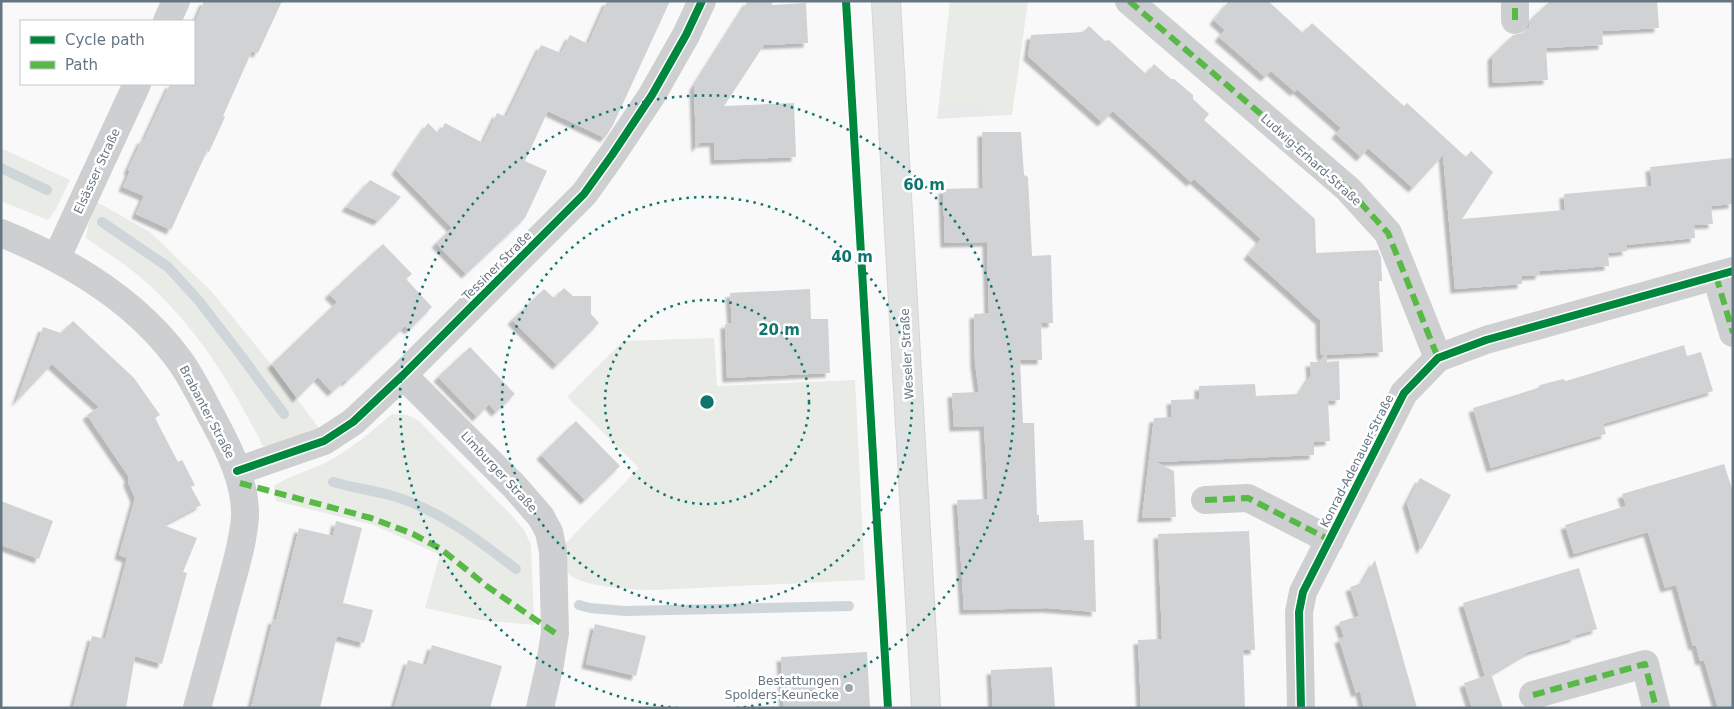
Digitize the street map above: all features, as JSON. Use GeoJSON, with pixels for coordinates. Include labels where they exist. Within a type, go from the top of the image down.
{"type":"FeatureCollection","features":[{"type":"Feature","properties":{"kind":"main road","name":"Weseler Straße"},"geometry":{"type":"LineString","coordinates":[[887,3],[926,708]]}},
{"type":"Feature","properties":{"kind":"street"},"geometry":{"type":"LineString","coordinates":[[166,20],[176,1]]}},
{"type":"Feature","properties":{"kind":"street","name":"Tessiner Straße"},"geometry":{"type":"LineString","coordinates":[[236,471],[324,441],[354,422],[404,375],[584,194],[652,95],[702,1]]}},
{"type":"Feature","properties":{"kind":"street","name":"Ludwig-Erhard-Straße"},"geometry":{"type":"LineString","coordinates":[[1129,1],[1348,189],[1388,233],[1438,358]]}},
{"type":"Feature","properties":{"kind":"street","name":"Elsässer Straße"},"geometry":{"type":"LineString","coordinates":[[57,257],[138,85]]}},
{"type":"Feature","properties":{"kind":"street","name":"Brabanter Straße"},"geometry":{"type":"LineString","coordinates":[[1,233],[57,257],[92,278],[126,304],[157,332],[186,370],[226,444],[242,491],[245,516],[241,541],[197,708]]}},
{"type":"Feature","properties":{"kind":"street"},"geometry":{"type":"LineString","coordinates":[[1724,274],[1733,333]]}},
{"type":"Feature","properties":{"kind":"street","name":"Konrad-Adenauer-Straße"},"geometry":{"type":"LineString","coordinates":[[1301,708],[1299,612],[1304,592],[1404,394],[1438,358],[1486,340],[1724,274]]}},
{"type":"Feature","properties":{"kind":"street","name":"Limburger Straße"},"geometry":{"type":"LineString","coordinates":[[404,375],[514,486],[541,517],[549,532],[553,551],[555,633],[540,708]]}},
{"type":"Feature","properties":{"kind":"street","name":"Konrad-Adenauer-Straße"},"geometry":{"type":"LineString","coordinates":[[1205,500],[1248,498],[1330,540]]}},
{"type":"Feature","properties":{"kind":"street"},"geometry":{"type":"LineString","coordinates":[[1533,695],[1645,664],[1656,708]]}},
{"type":"Feature","properties":{"kind":"shaded area"},"geometry":{"type":"Polygon","coordinates":[[[950,1],[1028,1],[1012,115],[988,116],[987,101],[939,103],[950,1]]]}},
{"type":"Feature","properties":{"kind":"shaded area"},"geometry":{"type":"Polygon","coordinates":[[[988,101],[988,116],[937,119],[939,103],[988,101]]]}},
{"type":"Feature","properties":{"kind":"shaded area"},"geometry":{"type":"Polygon","coordinates":[[[1,148],[70,180],[56,209],[48,220],[1,201],[1,148]]]}},
{"type":"Feature","properties":{"kind":"shaded area"},"geometry":{"type":"Polygon","coordinates":[[[97,202],[150,232],[212,292],[266,358],[319,428],[279,445],[263,446],[224,376],[178,314],[139,276],[86,238],[88,225],[97,202]]]}},
{"type":"Feature","properties":{"kind":"shaded area"},"geometry":{"type":"Polygon","coordinates":[[[714,338],[717,386],[855,380],[865,580],[648,590],[595,585],[583,582],[567,572],[565,544],[639,468],[567,397],[623,341],[714,338]]]}},
{"type":"Feature","properties":{"kind":"shaded area"},"geometry":{"type":"Polygon","coordinates":[[[392,414],[408,415],[418,420],[524,530],[531,545],[534,625],[480,620],[425,608],[440,555],[374,525],[276,501],[274,486],[336,457],[361,440],[392,414]]]}},
{"type":"Feature","properties":{"kind":"building"},"geometry":{"type":"Polygon","coordinates":[[[204,1],[282,1],[258,53],[252,51],[223,116],[225,117],[209,152],[207,151],[171,230],[136,214],[144,196],[123,187],[130,171],[128,170],[142,139],[144,140],[170,85],[195,85],[195,23],[204,1]]]}},
{"type":"Feature","properties":{"kind":"building"},"geometry":{"type":"Polygon","coordinates":[[[607,1],[670,1],[613,125],[605,138],[548,111],[525,161],[547,171],[525,218],[466,274],[436,243],[452,228],[396,170],[428,123],[439,134],[445,123],[483,143],[497,113],[506,117],[541,45],[561,53],[570,35],[588,44],[607,1]]]}},
{"type":"Feature","properties":{"kind":"building"},"geometry":{"type":"Polygon","coordinates":[[[748,1],[772,1],[772,5],[806,3],[808,43],[764,45],[724,106],[794,103],[796,157],[715,160],[714,142],[700,143],[696,148],[694,86],[748,1]]]}},
{"type":"Feature","properties":{"kind":"building"},"geometry":{"type":"Polygon","coordinates":[[[1229,1],[1268,1],[1303,33],[1312,23],[1404,106],[1407,103],[1466,157],[1471,151],[1493,172],[1462,219],[1565,210],[1564,194],[1652,186],[1650,167],[1733,158],[1733,204],[1711,206],[1713,224],[1694,225],[1695,238],[1626,245],[1627,251],[1608,253],[1609,266],[1540,271],[1540,275],[1522,276],[1522,284],[1455,289],[1443,155],[1413,188],[1368,148],[1361,157],[1336,134],[1341,128],[1297,89],[1295,92],[1271,71],[1265,77],[1219,37],[1225,30],[1214,20],[1229,1]]]}},
{"type":"Feature","properties":{"kind":"building"},"geometry":{"type":"Polygon","coordinates":[[[1550,1],[1657,1],[1659,28],[1602,31],[1603,45],[1546,48],[1548,80],[1493,83],[1492,56],[1513,35],[1523,33],[1529,27],[1531,19],[1550,1]]]}},
{"type":"Feature","properties":{"kind":"building"},"geometry":{"type":"Polygon","coordinates":[[[1089,26],[1105,41],[1109,40],[1146,74],[1154,64],[1193,95],[1193,99],[1209,114],[1204,120],[1315,219],[1316,253],[1378,250],[1381,258],[1382,281],[1379,281],[1383,352],[1326,355],[1327,362],[1339,361],[1340,400],[1328,401],[1330,441],[1314,442],[1314,455],[1156,462],[1174,471],[1176,517],[1142,518],[1154,418],[1172,417],[1171,400],[1199,399],[1199,386],[1255,384],[1256,396],[1299,394],[1311,375],[1310,362],[1320,362],[1324,355],[1321,355],[1320,320],[1248,255],[1261,239],[1239,219],[1194,179],[1191,182],[1113,111],[1102,122],[1028,56],[1031,35],[1083,32],[1089,26]]]}},
{"type":"Feature","properties":{"kind":"building"},"geometry":{"type":"Polygon","coordinates":[[[982,132],[1021,132],[1024,175],[1028,177],[1032,256],[1051,255],[1053,323],[1041,323],[1042,360],[1020,360],[1023,423],[1034,423],[1037,515],[1039,515],[1039,522],[1083,520],[1084,540],[1094,540],[1096,612],[1047,608],[964,610],[957,500],[988,499],[984,426],[954,427],[952,393],[979,392],[975,363],[974,314],[989,313],[987,242],[945,243],[943,189],[983,188],[982,132]]]}},
{"type":"Feature","properties":{"kind":"building"},"geometry":{"type":"Polygon","coordinates":[[[370,180],[401,197],[378,221],[346,207],[370,180]]]}},
{"type":"Feature","properties":{"kind":"building"},"geometry":{"type":"Polygon","coordinates":[[[383,244],[412,274],[406,279],[432,307],[409,330],[405,326],[346,382],[345,380],[332,392],[318,377],[297,398],[272,364],[337,302],[329,294],[383,244]]]}},
{"type":"Feature","properties":{"kind":"building"},"geometry":{"type":"Polygon","coordinates":[[[564,288],[573,296],[591,296],[591,314],[599,323],[557,365],[512,320],[544,289],[554,298],[564,288]]]}},
{"type":"Feature","properties":{"kind":"building"},"geometry":{"type":"Polygon","coordinates":[[[810,289],[811,319],[828,319],[830,373],[727,378],[725,324],[732,323],[730,293],[810,289]]]}},
{"type":"Feature","properties":{"kind":"building"},"geometry":{"type":"Polygon","coordinates":[[[73,321],[134,378],[160,415],[155,418],[178,462],[182,460],[195,485],[191,487],[201,505],[163,525],[197,538],[183,572],[187,573],[162,664],[135,656],[126,708],[73,708],[92,636],[105,639],[127,558],[119,555],[135,498],[128,482],[129,477],[87,415],[99,407],[52,364],[16,402],[43,327],[61,333],[73,321]]]}},
{"type":"Feature","properties":{"kind":"building"},"geometry":{"type":"Polygon","coordinates":[[[1684,345],[1687,356],[1701,352],[1713,391],[1603,424],[1606,434],[1491,468],[1473,408],[1538,388],[1540,385],[1563,379],[1566,381],[1684,345]]]}},
{"type":"Feature","properties":{"kind":"building"},"geometry":{"type":"Polygon","coordinates":[[[470,347],[515,394],[496,412],[489,404],[477,417],[438,377],[470,347]]]}},
{"type":"Feature","properties":{"kind":"building"},"geometry":{"type":"Polygon","coordinates":[[[576,421],[620,466],[585,500],[541,455],[576,421]]]}},
{"type":"Feature","properties":{"kind":"building"},"geometry":{"type":"Polygon","coordinates":[[[1724,464],[1733,492],[1733,708],[1718,708],[1704,660],[1700,661],[1696,645],[1693,646],[1676,585],[1665,588],[1648,532],[1574,554],[1565,525],[1626,506],[1622,494],[1724,464]]]}},
{"type":"Feature","properties":{"kind":"building"},"geometry":{"type":"Polygon","coordinates":[[[1420,478],[1451,495],[1421,550],[1407,503],[1420,478]]]}},
{"type":"Feature","properties":{"kind":"building"},"geometry":{"type":"Polygon","coordinates":[[[1,501],[53,521],[39,559],[1,545],[1,501]]]}},
{"type":"Feature","properties":{"kind":"building"},"geometry":{"type":"Polygon","coordinates":[[[336,521],[362,528],[343,603],[373,610],[364,643],[337,636],[320,708],[251,708],[273,619],[276,620],[299,528],[333,536],[336,521]]]}},
{"type":"Feature","properties":{"kind":"building"},"geometry":{"type":"Polygon","coordinates":[[[1249,531],[1255,650],[1243,650],[1245,708],[1141,708],[1138,640],[1162,639],[1158,534],[1249,531]]]}},
{"type":"Feature","properties":{"kind":"building"},"geometry":{"type":"Polygon","coordinates":[[[1375,560],[1417,708],[1364,708],[1360,691],[1356,693],[1339,639],[1344,637],[1339,622],[1359,616],[1350,587],[1362,583],[1375,560]]]}},
{"type":"Feature","properties":{"kind":"building"},"geometry":{"type":"Polygon","coordinates":[[[1579,568],[1597,629],[1528,652],[1491,674],[1503,708],[1472,708],[1464,683],[1485,676],[1463,603],[1579,568]]]}},
{"type":"Feature","properties":{"kind":"building"},"geometry":{"type":"Polygon","coordinates":[[[595,624],[646,636],[636,676],[586,664],[595,624]]]}},
{"type":"Feature","properties":{"kind":"building"},"geometry":{"type":"Polygon","coordinates":[[[432,645],[502,666],[490,708],[394,708],[408,660],[426,665],[432,645]]]}},
{"type":"Feature","properties":{"kind":"building"},"geometry":{"type":"Polygon","coordinates":[[[867,652],[870,708],[784,708],[781,657],[867,652]]]}},
{"type":"Feature","properties":{"kind":"building"},"geometry":{"type":"Polygon","coordinates":[[[1052,667],[1055,708],[993,708],[991,670],[1052,667]]]}},
{"type":"Feature","properties":{"kind":"waterway"},"geometry":{"type":"LineString","coordinates":[[1,168],[47,190]]}},
{"type":"Feature","properties":{"kind":"waterway"},"geometry":{"type":"LineString","coordinates":[[102,222],[168,267],[199,301],[284,414]]}},
{"type":"Feature","properties":{"kind":"waterway"},"geometry":{"type":"LineString","coordinates":[[333,482],[393,496],[427,509],[458,527],[516,569]]}},
{"type":"Feature","properties":{"kind":"waterway"},"geometry":{"type":"LineString","coordinates":[[579,605],[590,608],[625,611],[849,606]]}},
{"type":"Feature","properties":{"kind":"marked path"},"geometry":{"type":"LineString","coordinates":[[1129,1],[1348,189],[1388,233],[1438,358]]}},
{"type":"Feature","properties":{"kind":"marked path"},"geometry":{"type":"LineString","coordinates":[[1515,1],[1515,20]]}},
{"type":"Feature","properties":{"kind":"marked path"},"geometry":{"type":"LineString","coordinates":[[1716,276],[1733,333]]}},
{"type":"Feature","properties":{"kind":"marked path"},"geometry":{"type":"LineString","coordinates":[[240,483],[371,518],[413,534],[441,549],[488,587],[555,633]]}},
{"type":"Feature","properties":{"kind":"marked path"},"geometry":{"type":"LineString","coordinates":[[1205,500],[1248,498],[1330,540]]}},
{"type":"Feature","properties":{"kind":"marked path"},"geometry":{"type":"LineString","coordinates":[[1533,695],[1645,664],[1656,708]]}},
{"type":"Feature","properties":{"kind":"cycle path"},"geometry":{"type":"LineString","coordinates":[[237,471],[324,441],[353,422],[403,375],[584,194],[652,95],[686,35],[702,1]]}},
{"type":"Feature","properties":{"kind":"cycle path"},"geometry":{"type":"LineString","coordinates":[[846,1],[888,708]]}},
{"type":"Feature","properties":{"kind":"cycle path"},"geometry":{"type":"LineString","coordinates":[[1301,708],[1299,612],[1303,592],[1404,393],[1438,358],[1486,340],[1733,271]]}},
{"type":"Feature","properties":{"kind":"place","name":"Bestattungen Spolders-Keunecke"},"geometry":{"type":"Point","coordinates":[849,688]}}]}
